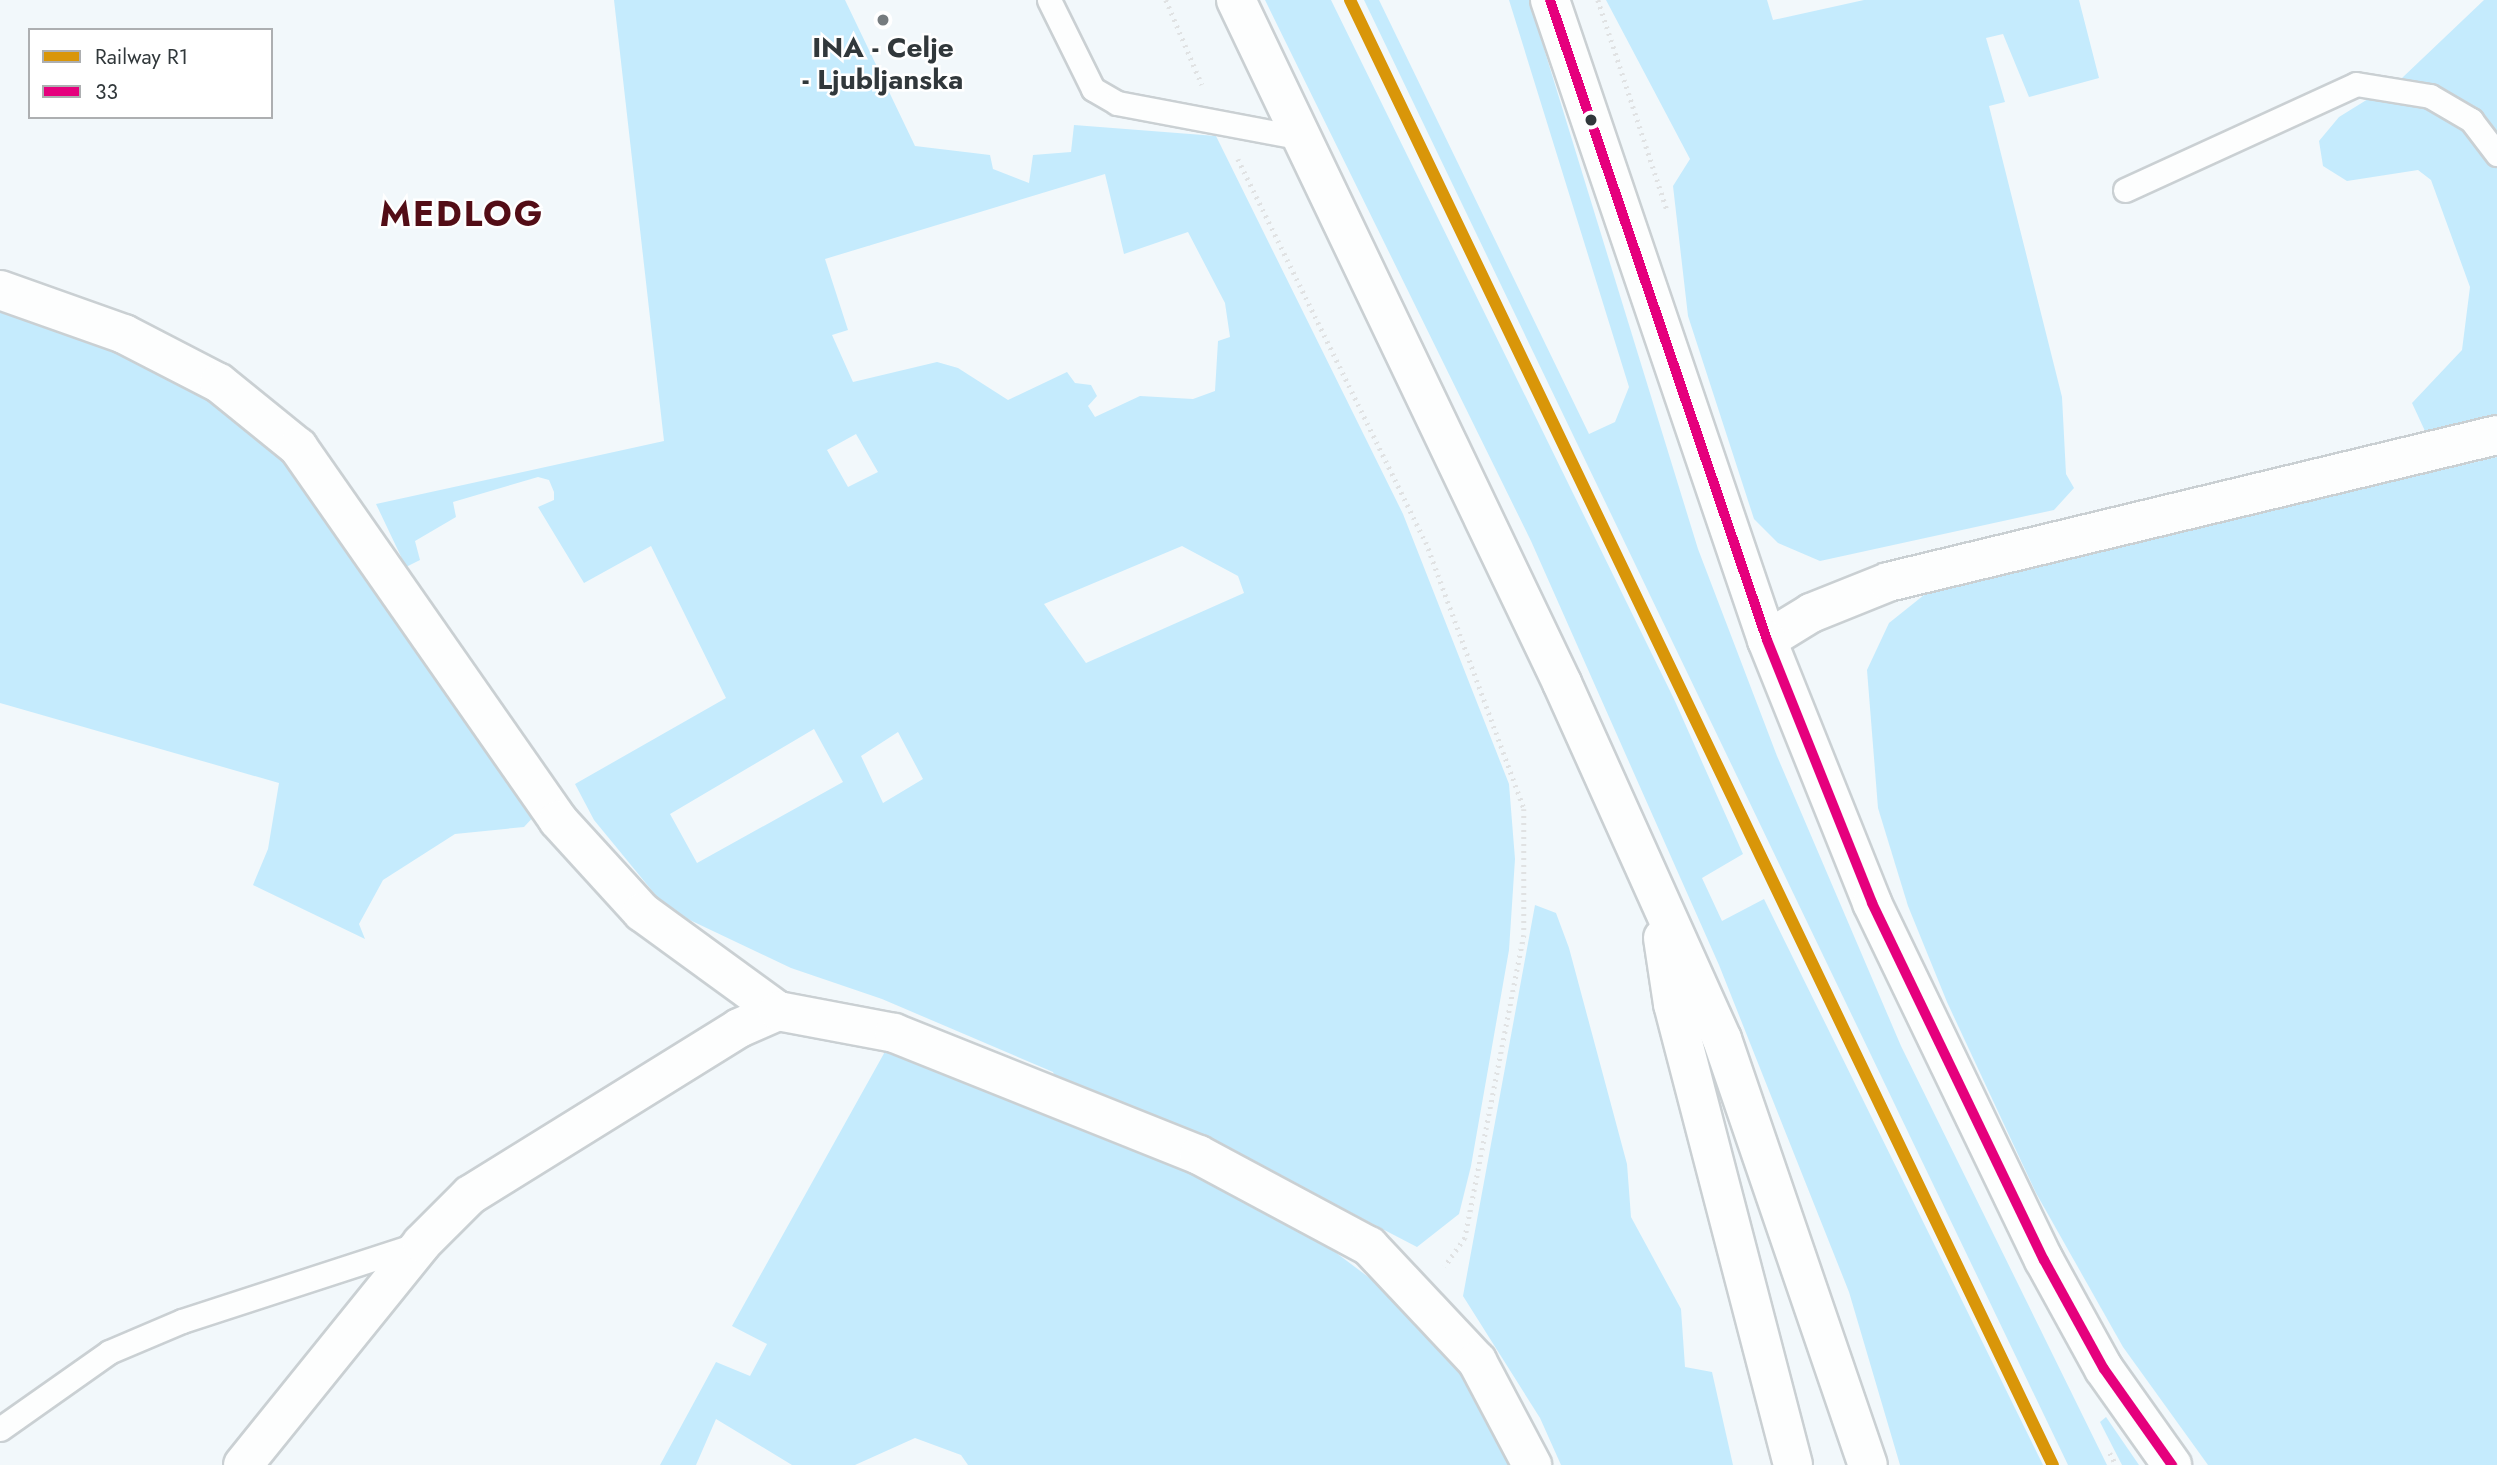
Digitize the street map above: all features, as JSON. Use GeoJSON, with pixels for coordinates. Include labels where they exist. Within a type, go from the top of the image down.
{"type":"FeatureCollection","features":[{"type":"Feature","properties":{"kind":"street"},"geometry":{"type":"LineString","coordinates":[[1236,0],[1655,888],[1751,1113],[1868,1465]]}},
{"type":"Feature","properties":{"kind":"street"},"geometry":{"type":"LineString","coordinates":[[1550,0],[1767,640],[1872,903],[1986,1149],[2104,1369],[2172,1465]]}},
{"type":"Feature","properties":{"kind":"street"},"geometry":{"type":"LineString","coordinates":[[0,289],[124,334],[219,383],[298,447],[558,820],[642,912],[778,1011],[894,1034],[1199,1155],[1369,1246],[1422,1299],[1477,1361],[1532,1465]]}},
{"type":"Feature","properties":{"kind":"street"},"geometry":{"type":"LineString","coordinates":[[1767,640],[1811,613],[1888,582],[2497,435]]}},
{"type":"Feature","properties":{"kind":"street"},"geometry":{"type":"LineString","coordinates":[[1655,888],[1673,1004],[1793,1465]]}},
{"type":"Feature","properties":{"kind":"street"},"geometry":{"type":"LineString","coordinates":[[243,1465],[422,1243],[470,1195],[529,1155],[778,1011]]}},
{"type":"Feature","properties":{"kind":"lane"},"geometry":{"type":"LineString","coordinates":[[1049,0],[1093,89],[1117,103],[1217,119],[1302,138]]}},
{"type":"Feature","properties":{"kind":"lane"},"geometry":{"type":"LineString","coordinates":[[2125,190],[2356,84],[2430,96],[2471,120],[2497,154]]}},
{"type":"Feature","properties":{"kind":"lane"},"geometry":{"type":"LineString","coordinates":[[0,1429],[109,1352],[182,1321],[422,1243]]}},
{"type":"Feature","properties":{"kind":"path"},"geometry":{"type":"LineString","coordinates":[[1166,0],[1217,119],[1426,542],[1524,809],[1524,935],[1465,1238],[1422,1299]]}},
{"type":"Feature","properties":{"kind":"shaded area"},"geometry":{"type":"Polygon","coordinates":[[[614,0],[845,0],[915,146],[990,155],[993,169],[1029,183],[1033,155],[1071,152],[1074,125],[1216,136],[1403,514],[1509,784],[1515,859],[1509,950],[1471,1166],[1459,1214],[1417,1247],[1223,1146],[1057,1082],[1053,1072],[882,999],[791,968],[675,913],[658,898],[594,820],[575,784],[726,698],[651,546],[584,583],[538,507],[554,500],[554,492],[549,480],[538,477],[453,502],[456,517],[415,541],[420,560],[406,567],[376,504],[664,441],[614,0]],[[1105,174],[825,259],[848,330],[832,335],[853,382],[937,362],[958,368],[1008,400],[1067,372],[1075,383],[1091,385],[1097,396],[1088,406],[1095,417],[1140,396],[1193,399],[1215,391],[1218,341],[1230,337],[1225,303],[1188,232],[1124,254],[1105,174]],[[856,434],[827,450],[848,487],[878,472],[856,434]],[[1182,546],[1044,604],[1086,663],[1244,593],[1238,576],[1182,546]],[[814,729],[670,814],[697,863],[843,782],[814,729]],[[898,732],[861,756],[883,803],[923,779],[898,732]]]}},
{"type":"Feature","properties":{"kind":"shaded area"},"geometry":{"type":"Polygon","coordinates":[[[1265,0],[1331,0],[1674,699],[1743,854],[1702,878],[1722,921],[1764,899],[2043,1465],[1900,1465],[1849,1292],[1719,965],[1531,541],[1265,0]]]}},
{"type":"Feature","properties":{"kind":"shaded area"},"geometry":{"type":"Polygon","coordinates":[[[1364,0],[1379,0],[1589,434],[1615,422],[1629,387],[1509,0],[1529,0],[1698,549],[1777,756],[1901,1046],[2107,1465],[2068,1465],[1364,0]]]}},
{"type":"Feature","properties":{"kind":"shaded area"},"geometry":{"type":"Polygon","coordinates":[[[1606,0],[1767,0],[1773,20],[1864,0],[2079,0],[2099,78],[2029,97],[2003,34],[1986,38],[2005,102],[1989,106],[2062,397],[2066,474],[2074,488],[2054,510],[1820,561],[1778,543],[1754,519],[1688,316],[1673,186],[1690,159],[1606,0]]]}},
{"type":"Feature","properties":{"kind":"shaded area"},"geometry":{"type":"Polygon","coordinates":[[[2484,0],[2497,0],[2497,415],[2425,431],[2412,403],[2462,350],[2470,287],[2431,180],[2418,170],[2347,181],[2323,166],[2319,141],[2339,117],[2402,78],[2484,0]]]}},
{"type":"Feature","properties":{"kind":"shaded area"},"geometry":{"type":"Polygon","coordinates":[[[0,305],[126,350],[214,396],[300,464],[537,813],[524,827],[455,834],[383,880],[359,924],[365,939],[253,885],[268,849],[279,783],[0,703],[0,305]]]}},
{"type":"Feature","properties":{"kind":"shaded area"},"geometry":{"type":"Polygon","coordinates":[[[2497,457],[2497,1465],[2208,1465],[2123,1347],[2036,1193],[1947,1002],[1908,906],[1878,808],[1867,670],[1889,623],[1929,591],[2497,457]]]}},
{"type":"Feature","properties":{"kind":"shaded area"},"geometry":{"type":"Polygon","coordinates":[[[1535,905],[1556,913],[1569,948],[1627,1164],[1631,1217],[1681,1309],[1685,1367],[1712,1372],[1733,1465],[1561,1465],[1540,1418],[1463,1296],[1535,905]]]}},
{"type":"Feature","properties":{"kind":"shaded area"},"geometry":{"type":"Polygon","coordinates":[[[887,1048],[1186,1169],[1263,1206],[1335,1252],[1383,1288],[1453,1358],[1518,1465],[968,1465],[961,1455],[915,1438],[855,1465],[792,1465],[716,1419],[696,1465],[660,1465],[716,1362],[750,1376],[767,1344],[732,1326],[887,1048]]]}},
{"type":"Feature","properties":{"kind":"shaded area"},"geometry":{"type":"Polygon","coordinates":[[[2106,1417],[2139,1465],[2122,1465],[2100,1422],[2106,1417]]]}},
{"type":"Feature","properties":{"kind":"rail line","name":"R1"},"geometry":{"type":"LineString","coordinates":[[1350,0],[2053,1465]]}},
{"type":"Feature","properties":{"kind":"transit line","name":"33"},"geometry":{"type":"LineString","coordinates":[[1550,0],[1767,640],[1872,903],[2044,1260],[2104,1369],[2172,1465]]}},
{"type":"Feature","properties":{"kind":"place","name":"INA - Celje - Ljubljanska"},"geometry":{"type":"Point","coordinates":[883,20]}},
{"type":"Feature","properties":{"kind":"district","name":"MEDLOG"},"geometry":{"type":"Point","coordinates":[462,214]}}]}
